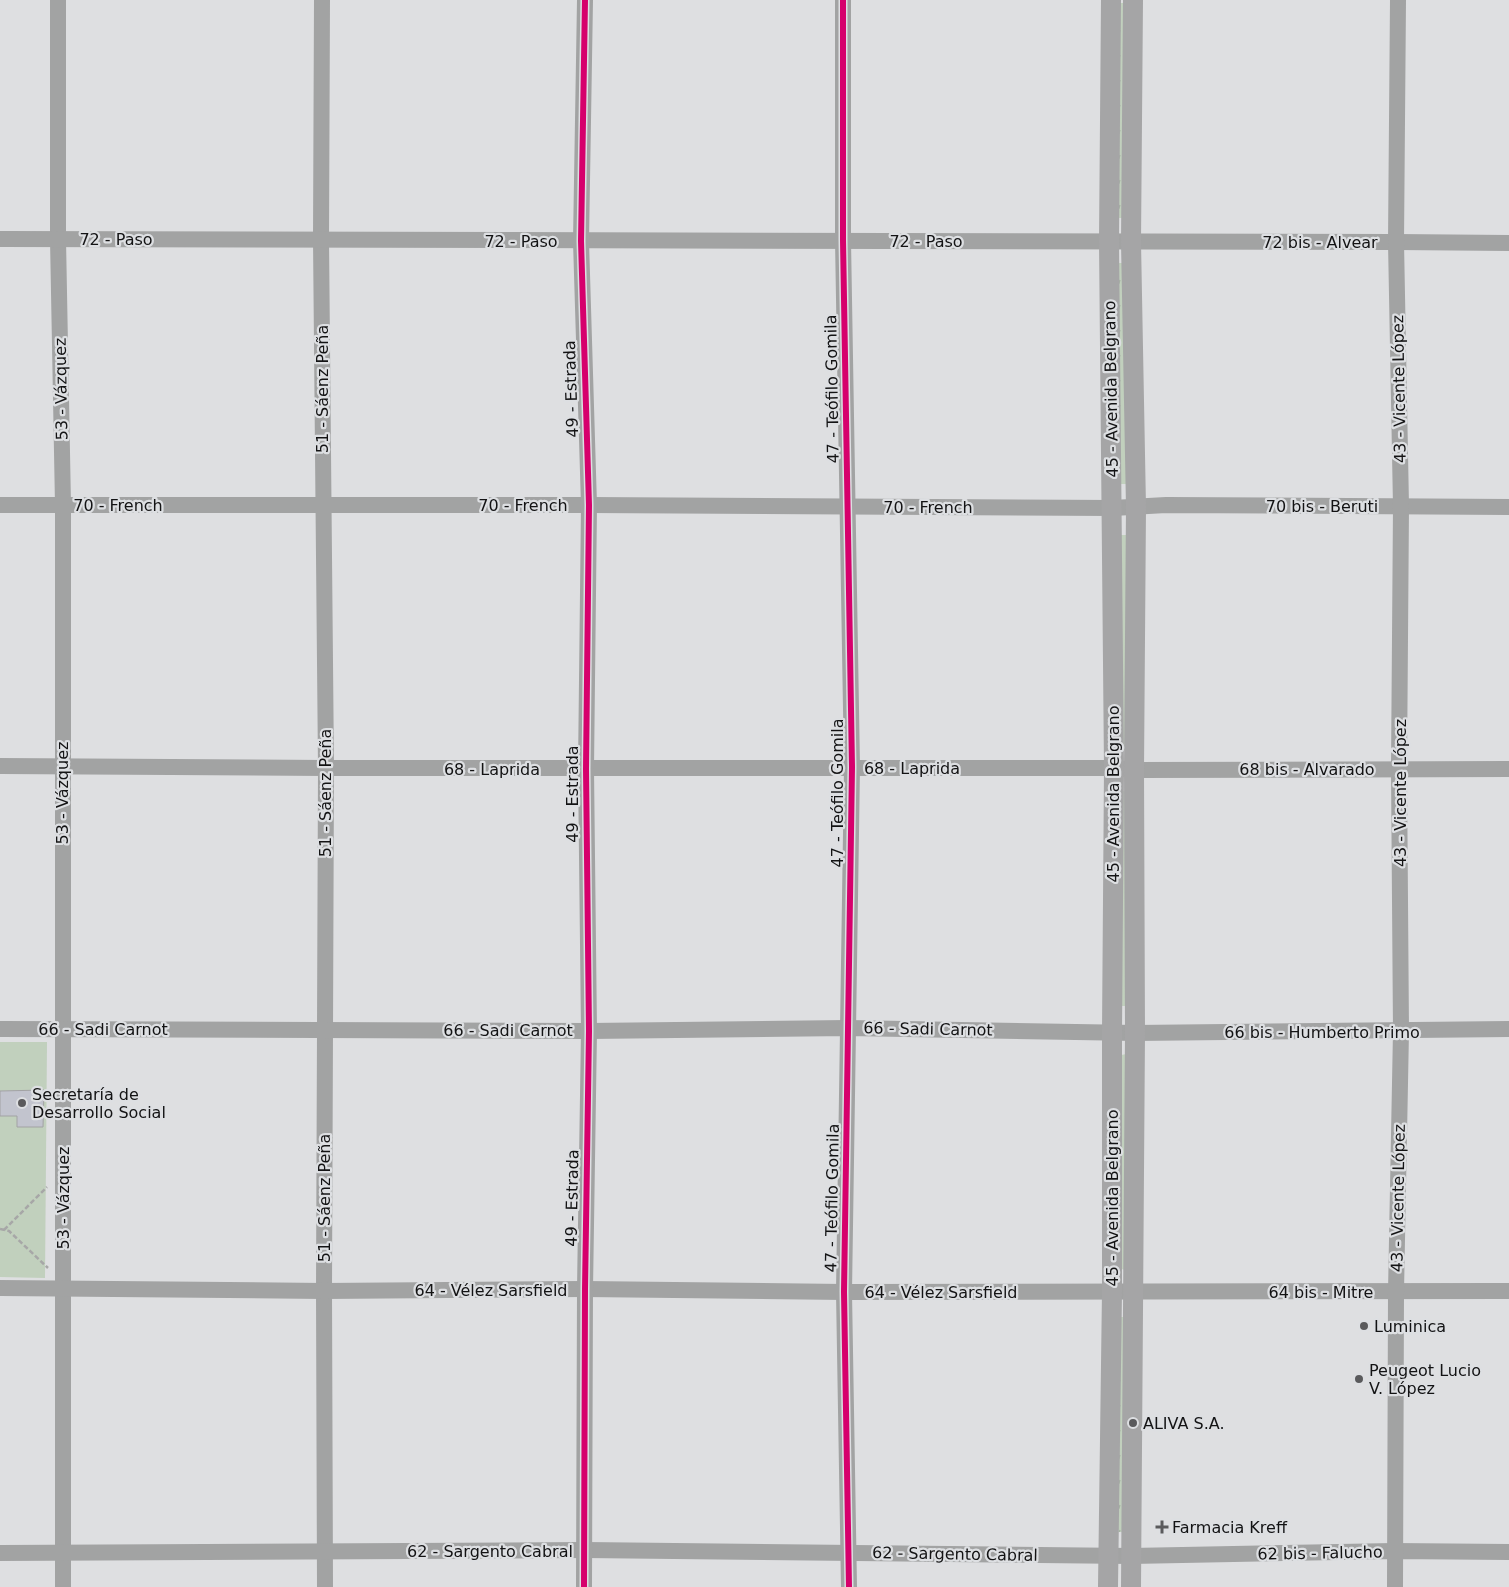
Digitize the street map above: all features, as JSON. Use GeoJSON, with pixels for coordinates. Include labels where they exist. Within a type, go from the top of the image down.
{"type":"FeatureCollection","features":[{"type":"Feature","properties":{"kind":"main road","name":"45 - Avenida Belgrano"},"geometry":{"type":"LineString","coordinates":[[1111,0],[1109,241],[1114,768],[1112,1032],[1131,1556],[1130,1587]]}},
{"type":"Feature","properties":{"kind":"main road","name":"45 - Avenida Belgrano"},"geometry":{"type":"LineString","coordinates":[[1108,1587],[1108,1555],[1135,1033],[1136,507],[1131,242],[1133,0]]}},
{"type":"Feature","properties":{"kind":"street","name":"53 - Vázquez"},"geometry":{"type":"LineString","coordinates":[[58,0],[58,239],[63,505],[63,1587]]}},
{"type":"Feature","properties":{"kind":"street","name":"51 - Sáenz Peña"},"geometry":{"type":"LineString","coordinates":[[322,0],[321,239],[326,768],[324,1029],[325,1587]]}},
{"type":"Feature","properties":{"kind":"street","name":"49 - Estrada"},"geometry":{"type":"LineString","coordinates":[[584,1587],[585,1289],[589,1031],[586,769],[589,505],[581,241],[585,0]]}},
{"type":"Feature","properties":{"kind":"street","name":"47 - Teófilo Gomila"},"geometry":{"type":"LineString","coordinates":[[843,0],[843,240],[852,767],[844,1292],[849,1587]]}},
{"type":"Feature","properties":{"kind":"street","name":"43 - Vicente López"},"geometry":{"type":"LineString","coordinates":[[1395,1587],[1396,1292],[1400,1031],[1401,506],[1396,242],[1398,0]]}},
{"type":"Feature","properties":{"kind":"street","name":"72 - Paso"},"geometry":{"type":"LineString","coordinates":[[0,239],[1131,242]]}},
{"type":"Feature","properties":{"kind":"street","name":"72 bis - Alvear"},"geometry":{"type":"LineString","coordinates":[[1131,242],[1509,244]]}},
{"type":"Feature","properties":{"kind":"street","name":"70 - French"},"geometry":{"type":"LineString","coordinates":[[0,505],[1136,507]]}},
{"type":"Feature","properties":{"kind":"street","name":"70 bis - Beruti"},"geometry":{"type":"LineString","coordinates":[[1136,507],[1166,505],[1509,507]]}},
{"type":"Feature","properties":{"kind":"street","name":"68 - Laprida"},"geometry":{"type":"LineString","coordinates":[[0,766],[586,769],[852,767],[1114,768],[1134,770]]}},
{"type":"Feature","properties":{"kind":"street","name":"68 bis - Alvarado"},"geometry":{"type":"LineString","coordinates":[[1134,770],[1509,769]]}},
{"type":"Feature","properties":{"kind":"street","name":"66 - Sadi Carnot"},"geometry":{"type":"LineString","coordinates":[[0,1029],[589,1031],[848,1028],[1135,1033]]}},
{"type":"Feature","properties":{"kind":"street","name":"66 bis - Humberto Primo"},"geometry":{"type":"LineString","coordinates":[[1135,1033],[1509,1029]]}},
{"type":"Feature","properties":{"kind":"street","name":"64 - Vélez Sarsfield"},"geometry":{"type":"LineString","coordinates":[[0,1288],[62,1285],[324,1291],[585,1289],[844,1292],[1122,1292]]}},
{"type":"Feature","properties":{"kind":"street","name":"64 bis - Mitre"},"geometry":{"type":"LineString","coordinates":[[1122,1292],[1509,1291]]}},
{"type":"Feature","properties":{"kind":"street","name":"62 - Sargento Cabral"},"geometry":{"type":"LineString","coordinates":[[0,1553],[585,1550],[1131,1556]]}},
{"type":"Feature","properties":{"kind":"street","name":"62 bis - Falucho"},"geometry":{"type":"LineString","coordinates":[[1131,1556],[1394,1551],[1509,1552]]}},
{"type":"Feature","properties":{"kind":"path"},"geometry":{"type":"LineString","coordinates":[[4,1230],[63,1170]]}},
{"type":"Feature","properties":{"kind":"path"},"geometry":{"type":"LineString","coordinates":[[0,1229],[8,1231],[62,1285]]}},
{"type":"Feature","properties":{"kind":"green space"},"geometry":{"type":"Polygon","coordinates":[[[1118,3],[1124,3],[1124,218],[1118,218],[1118,3]]]}},
{"type":"Feature","properties":{"kind":"green space"},"geometry":{"type":"Polygon","coordinates":[[[1117,263],[1123,263],[1127,484],[1121,484],[1117,263]]]}},
{"type":"Feature","properties":{"kind":"green space"},"geometry":{"type":"Polygon","coordinates":[[[1120,535],[1126,535],[1126,750],[1119,750],[1120,535]]]}},
{"type":"Feature","properties":{"kind":"green space"},"geometry":{"type":"Polygon","coordinates":[[[1121,791],[1127,791],[1127,1006],[1120,1006],[1121,791]]]}},
{"type":"Feature","properties":{"kind":"green space"},"geometry":{"type":"Polygon","coordinates":[[[0,1042],[47,1042],[45,1278],[0,1277],[0,1042]]]}},
{"type":"Feature","properties":{"kind":"green space"},"geometry":{"type":"Polygon","coordinates":[[[1127,1054],[1127,1270],[1121,1269],[1121,1055],[1127,1054]]]}},
{"type":"Feature","properties":{"kind":"green space"},"geometry":{"type":"Polygon","coordinates":[[[1118,1317],[1124,1317],[1124,1532],[1118,1532],[1118,1317]]]}},
{"type":"Feature","properties":{"kind":"building","name":"Secretaría de Desarrollo Social"},"geometry":{"type":"Polygon","coordinates":[[[44,1090],[43,1127],[17,1127],[17,1116],[0,1116],[0,1091],[44,1090]]]}},
{"type":"Feature","properties":{"kind":"cycle path"},"geometry":{"type":"LineString","coordinates":[[584,1587],[585,1289],[589,1031],[586,769],[589,505],[581,241],[585,0]]}},
{"type":"Feature","properties":{"kind":"cycle path"},"geometry":{"type":"LineString","coordinates":[[843,0],[843,240],[852,767],[844,1292],[849,1587]]}},
{"type":"Feature","properties":{"kind":"place","name":"Secretaría de Desarrollo Social"},"geometry":{"type":"Point","coordinates":[22,1103]}},
{"type":"Feature","properties":{"kind":"place","name":"Luminica"},"geometry":{"type":"Point","coordinates":[1364,1326]}},
{"type":"Feature","properties":{"kind":"place","name":"Peugeot Lucio V. López"},"geometry":{"type":"Point","coordinates":[1359,1379]}},
{"type":"Feature","properties":{"kind":"place","name":"ALIVA S.A."},"geometry":{"type":"Point","coordinates":[1133,1423]}},
{"type":"Feature","properties":{"kind":"place","name":"Farmacia Kreff"},"geometry":{"type":"Point","coordinates":[1162,1527]}}]}
